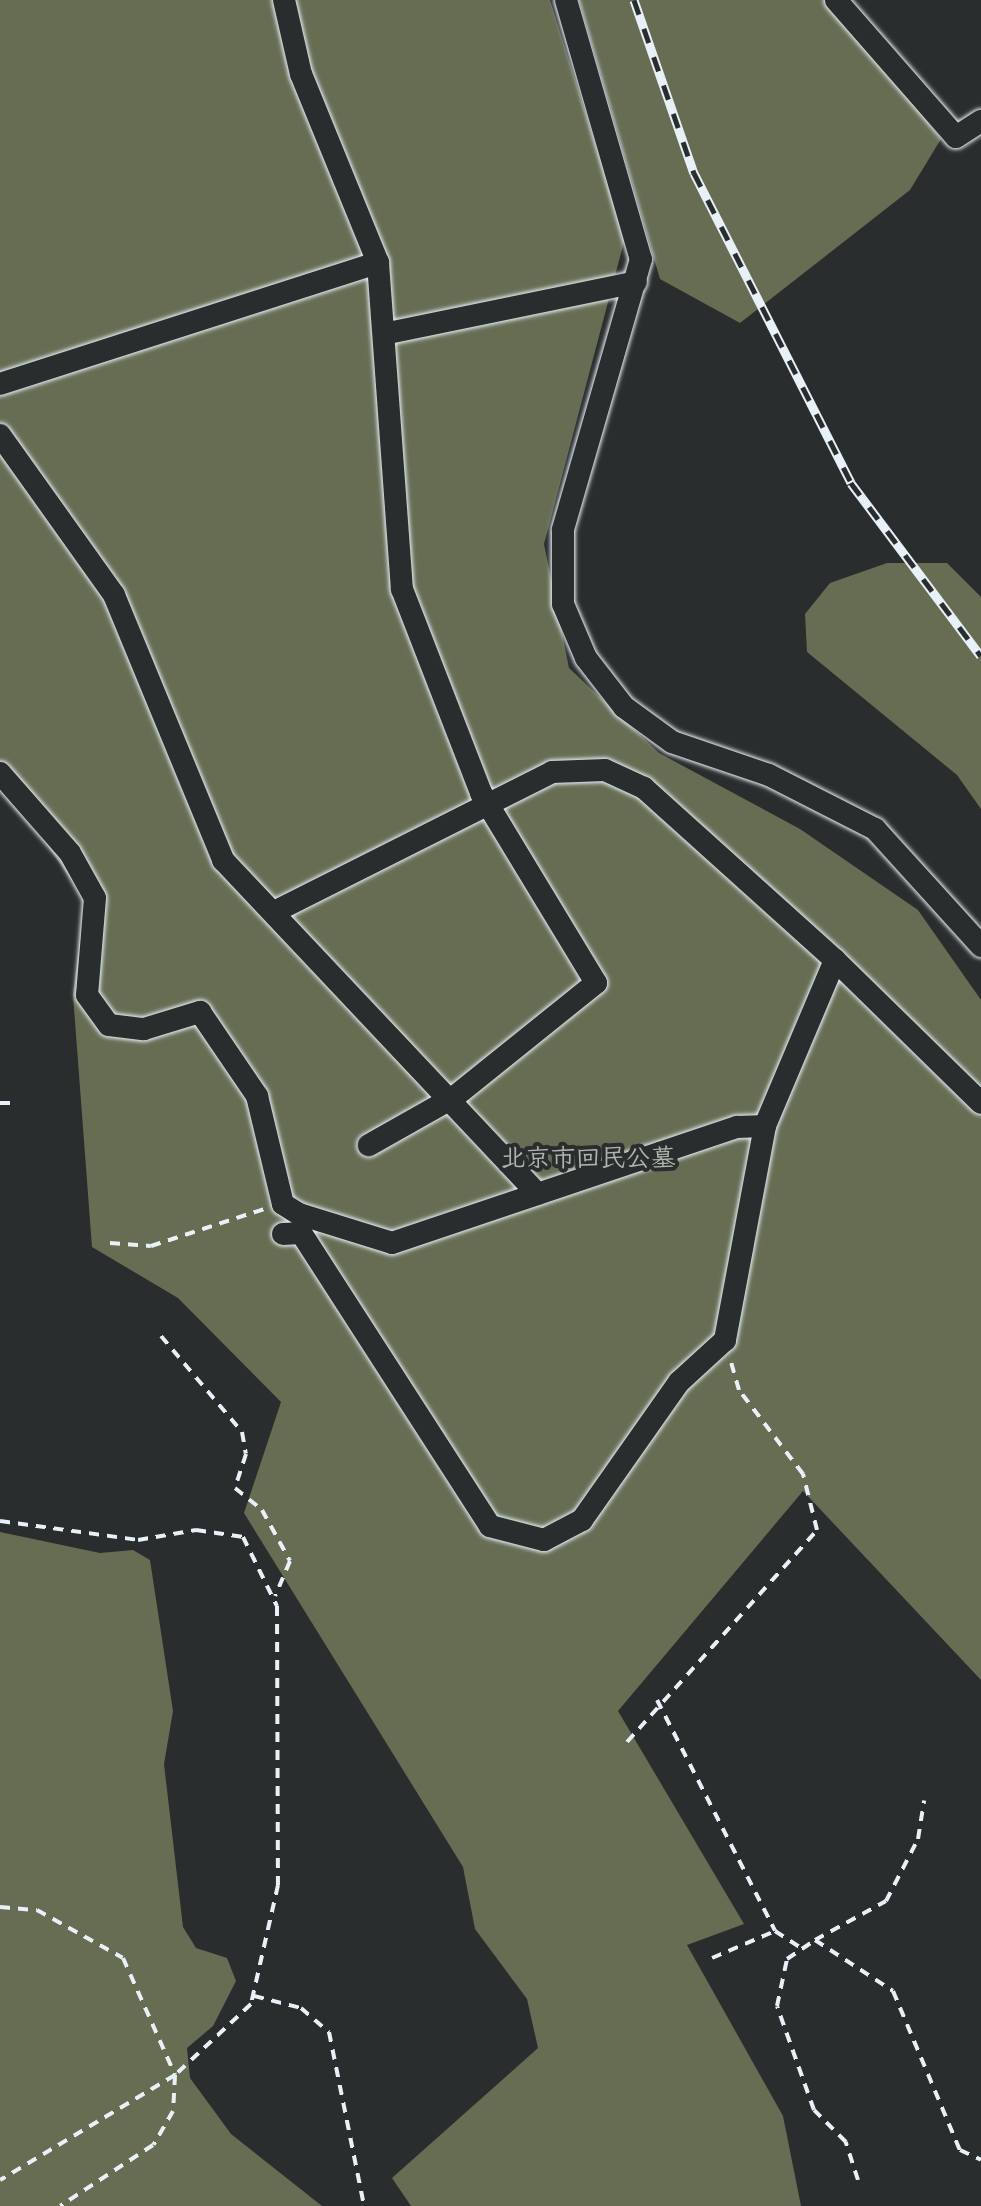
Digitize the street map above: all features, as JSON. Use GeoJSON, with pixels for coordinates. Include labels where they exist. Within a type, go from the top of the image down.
{"type":"FeatureCollection","features":[{"type":"Feature","properties":{"kind":"street"},"geometry":{"type":"LineString","coordinates":[[284,0],[301,74],[378,263],[388,333],[402,589],[486,800],[596,983],[454,1097],[369,1145]]}},
{"type":"Feature","properties":{"kind":"street"},"geometry":{"type":"LineString","coordinates":[[566,0],[640,234],[636,282],[563,530],[562,604],[586,658],[624,707],[672,742],[769,775],[875,829],[981,946]]}},
{"type":"Feature","properties":{"kind":"street"},"geometry":{"type":"LineString","coordinates":[[836,0],[956,137],[981,121]]}},
{"type":"Feature","properties":{"kind":"street"},"geometry":{"type":"LineString","coordinates":[[0,384],[378,263]]}},
{"type":"Feature","properties":{"kind":"street"},"geometry":{"type":"LineString","coordinates":[[388,333],[636,282]]}},
{"type":"Feature","properties":{"kind":"street"},"geometry":{"type":"LineString","coordinates":[[0,435],[114,594],[223,860],[454,1097],[538,1194]]}},
{"type":"Feature","properties":{"kind":"street"},"geometry":{"type":"LineString","coordinates":[[274,912],[486,800],[552,772],[605,770],[631,782],[835,960],[981,1103]]}},
{"type":"Feature","properties":{"kind":"street"},"geometry":{"type":"LineString","coordinates":[[0,773],[70,853],[95,898],[88,996],[109,1025],[144,1029],[200,1012],[257,1096],[283,1204],[392,1243],[737,1127],[766,1126]]}},
{"type":"Feature","properties":{"kind":"street"},"geometry":{"type":"LineString","coordinates":[[283,1234],[301,1233],[490,1526],[544,1540],[582,1520],[678,1382],[726,1340],[766,1126],[835,960]]}},
{"type":"Feature","properties":{"kind":"path"},"geometry":{"type":"LineString","coordinates":[[0,1103],[10,1103]]}},
{"type":"Feature","properties":{"kind":"path"},"geometry":{"type":"LineString","coordinates":[[110,1244],[150,1246],[283,1204]]}},
{"type":"Feature","properties":{"kind":"path"},"geometry":{"type":"LineString","coordinates":[[0,2180],[175,2075],[254,1996],[278,1885],[275,1596],[290,1561],[262,1510],[234,1488],[246,1454],[242,1432],[161,1336]]}},
{"type":"Feature","properties":{"kind":"path"},"geometry":{"type":"LineString","coordinates":[[627,1742],[657,1700],[817,1530],[803,1474],[738,1390],[726,1340]]}},
{"type":"Feature","properties":{"kind":"path"},"geometry":{"type":"LineString","coordinates":[[0,1521],[138,1540],[228,1530],[243,1537],[275,1596]]}},
{"type":"Feature","properties":{"kind":"path"},"geometry":{"type":"LineString","coordinates":[[657,1700],[775,1931],[803,1948]]}},
{"type":"Feature","properties":{"kind":"path"},"geometry":{"type":"LineString","coordinates":[[858,2180],[846,2142],[814,2110],[778,2006],[787,1959],[886,1901],[918,1840],[924,1800]]}},
{"type":"Feature","properties":{"kind":"path"},"geometry":{"type":"LineString","coordinates":[[0,1907],[37,1910],[123,1958],[175,2075],[174,2111],[153,2144],[60,2206]]}},
{"type":"Feature","properties":{"kind":"path"},"geometry":{"type":"LineString","coordinates":[[712,1958],[775,1931]]}},
{"type":"Feature","properties":{"kind":"path"},"geometry":{"type":"LineString","coordinates":[[815,1940],[894,1991],[960,2150],[981,2160]]}},
{"type":"Feature","properties":{"kind":"path"},"geometry":{"type":"LineString","coordinates":[[254,1996],[301,2008],[329,2032],[364,2206]]}},
{"type":"Feature","properties":{"kind":"green space","name":"北京市回民公墓"},"geometry":{"type":"Polygon","coordinates":[[[0,0],[550,0],[625,238],[544,544],[569,668],[659,753],[800,829],[918,910],[981,1000],[981,1680],[803,1491],[618,1711],[744,1924],[687,1945],[783,2116],[801,2206],[411,2206],[392,2178],[538,2048],[527,1999],[475,1929],[463,1867],[244,1513],[281,1402],[178,1298],[92,1247],[73,995],[85,899],[0,778],[0,0]]]}},
{"type":"Feature","properties":{"kind":"green space"},"geometry":{"type":"Polygon","coordinates":[[[579,0],[831,0],[941,139],[910,190],[740,323],[660,279],[579,0]]]}},
{"type":"Feature","properties":{"kind":"green space"},"geometry":{"type":"Polygon","coordinates":[[[887,563],[947,563],[981,597],[981,809],[957,775],[807,652],[805,614],[830,583],[887,563]]]}},
{"type":"Feature","properties":{"kind":"green space"},"geometry":{"type":"Polygon","coordinates":[[[0,1532],[100,1553],[133,1550],[150,1560],[173,1711],[164,1764],[183,1927],[196,1948],[227,1958],[236,1981],[213,2026],[187,2048],[190,2078],[231,2134],[322,2206],[0,2206],[0,1532]]]}},
{"type":"Feature","properties":{"kind":"railway"},"geometry":{"type":"LineString","coordinates":[[634,0],[694,173],[851,483],[981,656]]}}]}
